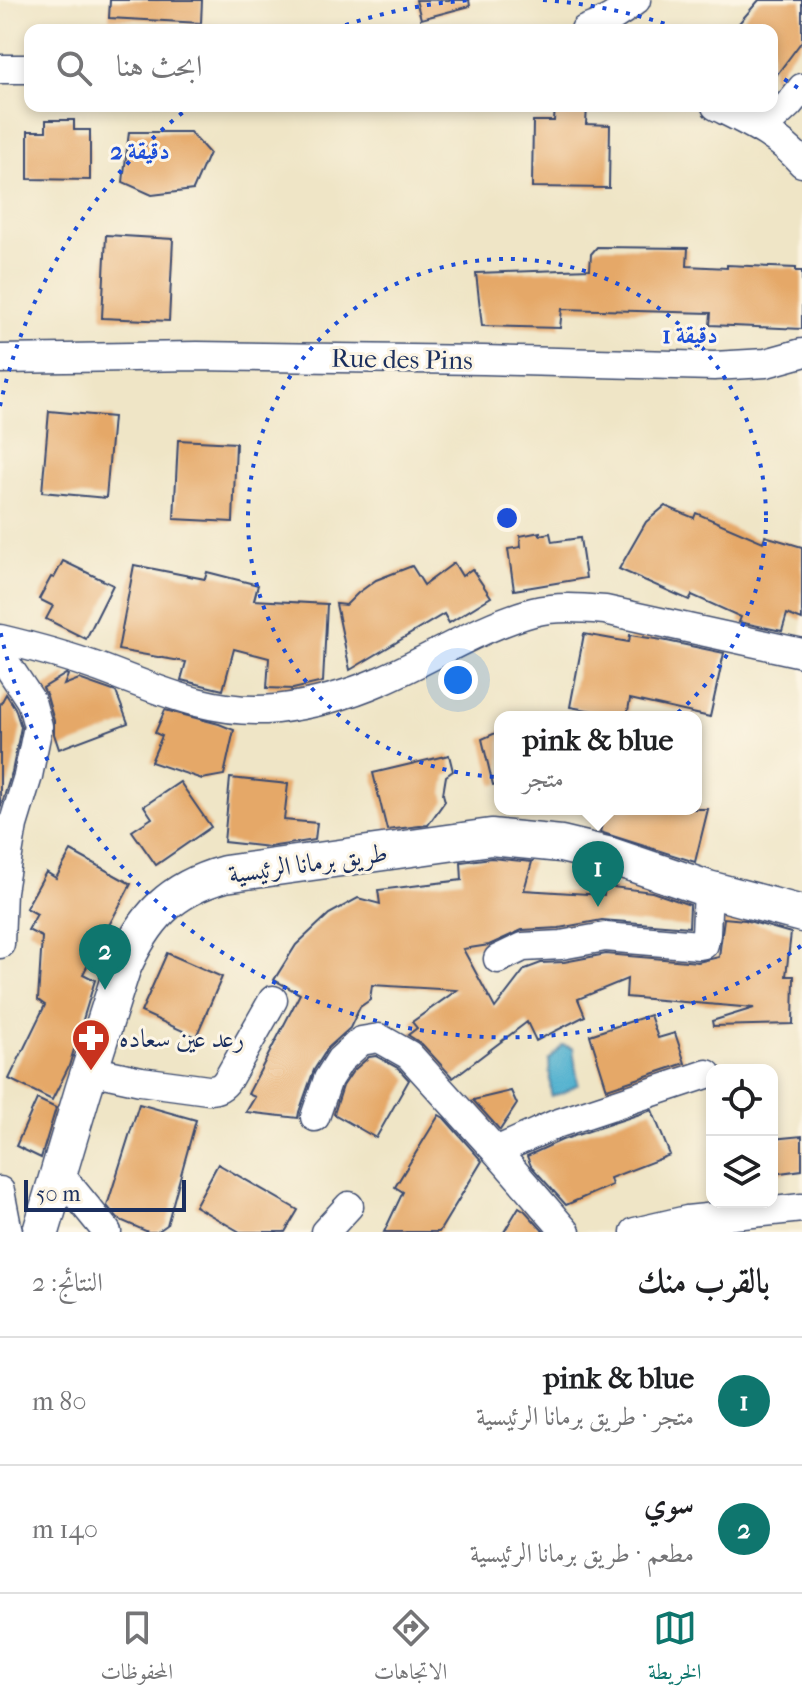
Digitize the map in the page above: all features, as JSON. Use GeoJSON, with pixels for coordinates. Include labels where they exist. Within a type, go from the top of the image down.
{"type":"FeatureCollection","features":[{"type":"Feature","properties":{"kind":"main road","name":"طريق برمانا الرئيسية"},"geometry":{"type":"LineString","coordinates":[[41,1232],[122,969],[137,939],[153,917],[188,887],[204,880],[236,872],[491,837],[561,844],[611,856],[708,889],[802,914]]}},
{"type":"Feature","properties":{"kind":"street"},"geometry":{"type":"LineString","coordinates":[[600,24],[636,0]]}},
{"type":"Feature","properties":{"kind":"street"},"geometry":{"type":"LineString","coordinates":[[0,69],[24,69]]}},
{"type":"Feature","properties":{"kind":"street"},"geometry":{"type":"LineString","coordinates":[[762,129],[802,88]]}},
{"type":"Feature","properties":{"kind":"street"},"geometry":{"type":"LineString","coordinates":[[728,112],[782,142],[802,163]]}},
{"type":"Feature","properties":{"kind":"street","name":"Rue des Pins"},"geometry":{"type":"LineString","coordinates":[[0,359],[197,356],[714,366],[766,363],[802,353]]}},
{"type":"Feature","properties":{"kind":"street"},"geometry":{"type":"LineString","coordinates":[[0,639],[46,650],[169,695],[230,709],[274,709],[338,695],[381,681],[501,624],[551,609],[573,607],[605,610],[802,653]]}},
{"type":"Feature","properties":{"kind":"street"},"geometry":{"type":"LineString","coordinates":[[0,654],[31,701],[38,726],[28,776],[13,825],[2,891],[0,944]]}},
{"type":"Feature","properties":{"kind":"street"},"geometry":{"type":"LineString","coordinates":[[498,959],[523,947],[561,945],[605,937],[704,944],[708,889]]}},
{"type":"Feature","properties":{"kind":"street"},"geometry":{"type":"LineString","coordinates":[[90,1070],[168,1085],[218,1089],[228,1079],[273,1000]]}},
{"type":"Feature","properties":{"kind":"street"},"geometry":{"type":"LineString","coordinates":[[315,1117],[328,1079],[340,1060],[361,1041],[379,1038],[409,1055],[566,1232]]}},
{"type":"Feature","properties":{"kind":"street"},"geometry":{"type":"LineString","coordinates":[[496,1151],[556,1124],[706,1074]]}},
{"type":"Feature","properties":{"kind":"street"},"geometry":{"type":"LineString","coordinates":[[58,1172],[107,1232]]}},
{"type":"Feature","properties":{"kind":"street"},"geometry":{"type":"LineString","coordinates":[[0,1191],[8,1232]]}},
{"type":"Feature","properties":{"kind":"street"},"geometry":{"type":"LineString","coordinates":[[325,1232],[349,1206]]}},
{"type":"Feature","properties":{"kind":"street"},"geometry":{"type":"LineString","coordinates":[[635,1232],[687,1220],[802,1208]]}},
{"type":"Feature","properties":{"kind":"water"},"geometry":{"type":"Polygon","coordinates":[[[563,1045],[573,1048],[578,1084],[551,1096],[549,1060],[563,1045]]]}},
{"type":"Feature","properties":{"kind":"building"},"geometry":{"type":"Polygon","coordinates":[[[110,0],[202,0],[201,23],[109,18],[110,0]]]}},
{"type":"Feature","properties":{"kind":"building"},"geometry":{"type":"Polygon","coordinates":[[[416,0],[469,0],[470,6],[421,19],[416,0]]]}},
{"type":"Feature","properties":{"kind":"building"},"geometry":{"type":"Polygon","coordinates":[[[759,0],[802,0],[802,41],[778,73],[778,24],[738,24],[759,0]]]}},
{"type":"Feature","properties":{"kind":"building"},"geometry":{"type":"Polygon","coordinates":[[[555,112],[587,112],[586,124],[610,125],[609,188],[532,187],[533,121],[554,121],[555,112]]]}},
{"type":"Feature","properties":{"kind":"building"},"geometry":{"type":"Polygon","coordinates":[[[46,120],[74,120],[74,130],[90,130],[90,180],[28,179],[28,131],[46,131],[46,120]]]}},
{"type":"Feature","properties":{"kind":"building"},"geometry":{"type":"Polygon","coordinates":[[[129,132],[190,132],[209,153],[193,190],[152,195],[123,182],[129,132]]]}},
{"type":"Feature","properties":{"kind":"building"},"geometry":{"type":"Polygon","coordinates":[[[106,235],[173,239],[169,321],[102,318],[106,235]]]}},
{"type":"Feature","properties":{"kind":"building"},"geometry":{"type":"Polygon","coordinates":[[[597,247],[688,248],[687,266],[796,268],[796,271],[802,271],[802,329],[710,325],[711,313],[562,309],[560,328],[482,326],[476,273],[590,269],[591,254],[597,247]]]}},
{"type":"Feature","properties":{"kind":"building"},"geometry":{"type":"Polygon","coordinates":[[[49,411],[113,417],[106,498],[42,492],[49,411]]]}},
{"type":"Feature","properties":{"kind":"building"},"geometry":{"type":"Polygon","coordinates":[[[178,440],[236,443],[233,522],[174,519],[178,440]]]}},
{"type":"Feature","properties":{"kind":"building"},"geometry":{"type":"Polygon","coordinates":[[[665,506],[694,518],[696,513],[763,542],[765,536],[802,547],[802,620],[787,614],[782,631],[739,622],[741,617],[692,595],[689,600],[619,569],[646,522],[665,506]]]}},
{"type":"Feature","properties":{"kind":"building"},"geometry":{"type":"Polygon","coordinates":[[[540,532],[540,535],[550,533],[552,542],[580,538],[586,578],[514,590],[508,549],[521,547],[520,536],[540,532]]]}},
{"type":"Feature","properties":{"kind":"building"},"geometry":{"type":"Polygon","coordinates":[[[63,561],[113,585],[86,639],[46,619],[53,606],[39,599],[63,561]]]}},
{"type":"Feature","properties":{"kind":"building"},"geometry":{"type":"Polygon","coordinates":[[[454,563],[462,576],[472,569],[491,597],[449,623],[444,614],[350,670],[336,604],[346,605],[376,580],[412,566],[424,585],[454,563]]]}},
{"type":"Feature","properties":{"kind":"building"},"geometry":{"type":"Polygon","coordinates":[[[134,565],[205,579],[207,572],[258,585],[254,600],[327,604],[323,682],[293,689],[267,688],[269,658],[234,649],[223,690],[181,680],[186,662],[118,650],[134,565]]]}},
{"type":"Feature","properties":{"kind":"building"},"geometry":{"type":"Polygon","coordinates":[[[584,634],[629,642],[630,635],[724,653],[710,717],[702,715],[702,711],[683,711],[630,699],[628,711],[593,711],[570,707],[584,634]]]}},
{"type":"Feature","properties":{"kind":"building"},"geometry":{"type":"Polygon","coordinates":[[[66,674],[64,685],[79,679],[116,692],[128,723],[59,749],[43,688],[66,674]]]}},
{"type":"Feature","properties":{"kind":"building"},"geometry":{"type":"Polygon","coordinates":[[[6,694],[15,708],[21,727],[12,772],[0,809],[0,705],[6,694]]]}},
{"type":"Feature","properties":{"kind":"building"},"geometry":{"type":"Polygon","coordinates":[[[165,710],[234,730],[224,775],[202,779],[151,762],[162,736],[155,733],[165,710]]]}},
{"type":"Feature","properties":{"kind":"building"},"geometry":{"type":"Polygon","coordinates":[[[494,734],[494,785],[493,785],[482,739],[494,734]]]}},
{"type":"Feature","properties":{"kind":"building"},"geometry":{"type":"Polygon","coordinates":[[[449,755],[453,771],[446,776],[445,801],[428,825],[387,830],[373,773],[449,755]]]}},
{"type":"Feature","properties":{"kind":"building"},"geometry":{"type":"Polygon","coordinates":[[[230,778],[288,784],[284,820],[317,823],[315,840],[269,847],[224,842],[230,778]]]}},
{"type":"Feature","properties":{"kind":"building"},"geometry":{"type":"Polygon","coordinates":[[[180,782],[211,827],[156,865],[132,831],[152,818],[144,806],[180,782]]]}},
{"type":"Feature","properties":{"kind":"building"},"geometry":{"type":"Polygon","coordinates":[[[702,809],[708,809],[695,862],[600,832],[604,815],[702,815],[702,809]]]}},
{"type":"Feature","properties":{"kind":"building"},"geometry":{"type":"Polygon","coordinates":[[[71,851],[131,884],[83,974],[95,980],[69,1066],[52,1100],[9,1079],[45,1005],[38,1000],[42,937],[28,930],[37,914],[26,908],[46,872],[56,878],[71,851]]]}},
{"type":"Feature","properties":{"kind":"building"},"geometry":{"type":"Polygon","coordinates":[[[491,858],[532,862],[524,890],[604,895],[605,886],[652,892],[690,905],[689,927],[602,920],[559,928],[522,930],[489,945],[463,949],[495,1008],[525,969],[541,963],[606,954],[698,962],[719,957],[724,918],[745,920],[791,933],[786,976],[794,976],[793,1024],[713,1026],[712,1021],[754,1008],[626,997],[627,979],[578,999],[585,1016],[536,1041],[527,1022],[453,1078],[422,1044],[408,1035],[417,1028],[412,1022],[457,990],[372,985],[370,1000],[360,1007],[350,1028],[328,1048],[314,1070],[298,1118],[246,1112],[255,1097],[248,1094],[300,994],[274,980],[296,945],[329,914],[358,898],[380,904],[378,890],[462,880],[461,862],[491,858]]]}},
{"type":"Feature","properties":{"kind":"building"},"geometry":{"type":"Polygon","coordinates":[[[167,953],[222,977],[196,1037],[141,1012],[167,953]]]}},
{"type":"Feature","properties":{"kind":"building"},"geometry":{"type":"Polygon","coordinates":[[[650,1015],[658,1038],[675,1033],[685,1063],[607,1089],[590,1035],[650,1015]]]}},
{"type":"Feature","properties":{"kind":"building"},"geometry":{"type":"Polygon","coordinates":[[[376,1056],[398,1068],[409,1080],[376,1138],[334,1114],[343,1086],[353,1071],[369,1057],[376,1056]]]}},
{"type":"Feature","properties":{"kind":"building"},"geometry":{"type":"Polygon","coordinates":[[[511,1091],[517,1104],[500,1130],[473,1100],[511,1091]]]}},
{"type":"Feature","properties":{"kind":"building"},"geometry":{"type":"Polygon","coordinates":[[[37,1099],[56,1108],[41,1158],[16,1146],[37,1099]]]}},
{"type":"Feature","properties":{"kind":"building"},"geometry":{"type":"Polygon","coordinates":[[[139,1104],[196,1120],[167,1225],[157,1232],[148,1232],[118,1219],[107,1206],[139,1104]]]}},
{"type":"Feature","properties":{"kind":"building"},"geometry":{"type":"Polygon","coordinates":[[[652,1110],[670,1155],[610,1178],[612,1185],[566,1205],[531,1166],[527,1156],[562,1140],[652,1110]]]}},
{"type":"Feature","properties":{"kind":"building"},"geometry":{"type":"Polygon","coordinates":[[[439,1115],[482,1161],[439,1232],[384,1232],[403,1192],[395,1187],[439,1115]]]}},
{"type":"Feature","properties":{"kind":"building"},"geometry":{"type":"Polygon","coordinates":[[[802,1136],[802,1170],[778,1173],[778,1138],[802,1136]]]}},
{"type":"Feature","properties":{"kind":"building"},"geometry":{"type":"Polygon","coordinates":[[[218,1164],[298,1210],[285,1232],[240,1232],[195,1206],[218,1164]]]}},
{"type":"Feature","properties":{"kind":"building"},"geometry":{"type":"Polygon","coordinates":[[[519,1207],[525,1211],[544,1232],[504,1232],[519,1207]]]}},
{"type":"Feature","properties":{"kind":"place","name":"pink & blue"},"geometry":{"type":"Point","coordinates":[598,907]}},
{"type":"Feature","properties":{"kind":"place","name":"سوي"},"geometry":{"type":"Point","coordinates":[105,990]}},
{"type":"Feature","properties":{"kind":"place","name":"رعد عين سعاده"},"geometry":{"type":"Point","coordinates":[91,1072]}}]}
